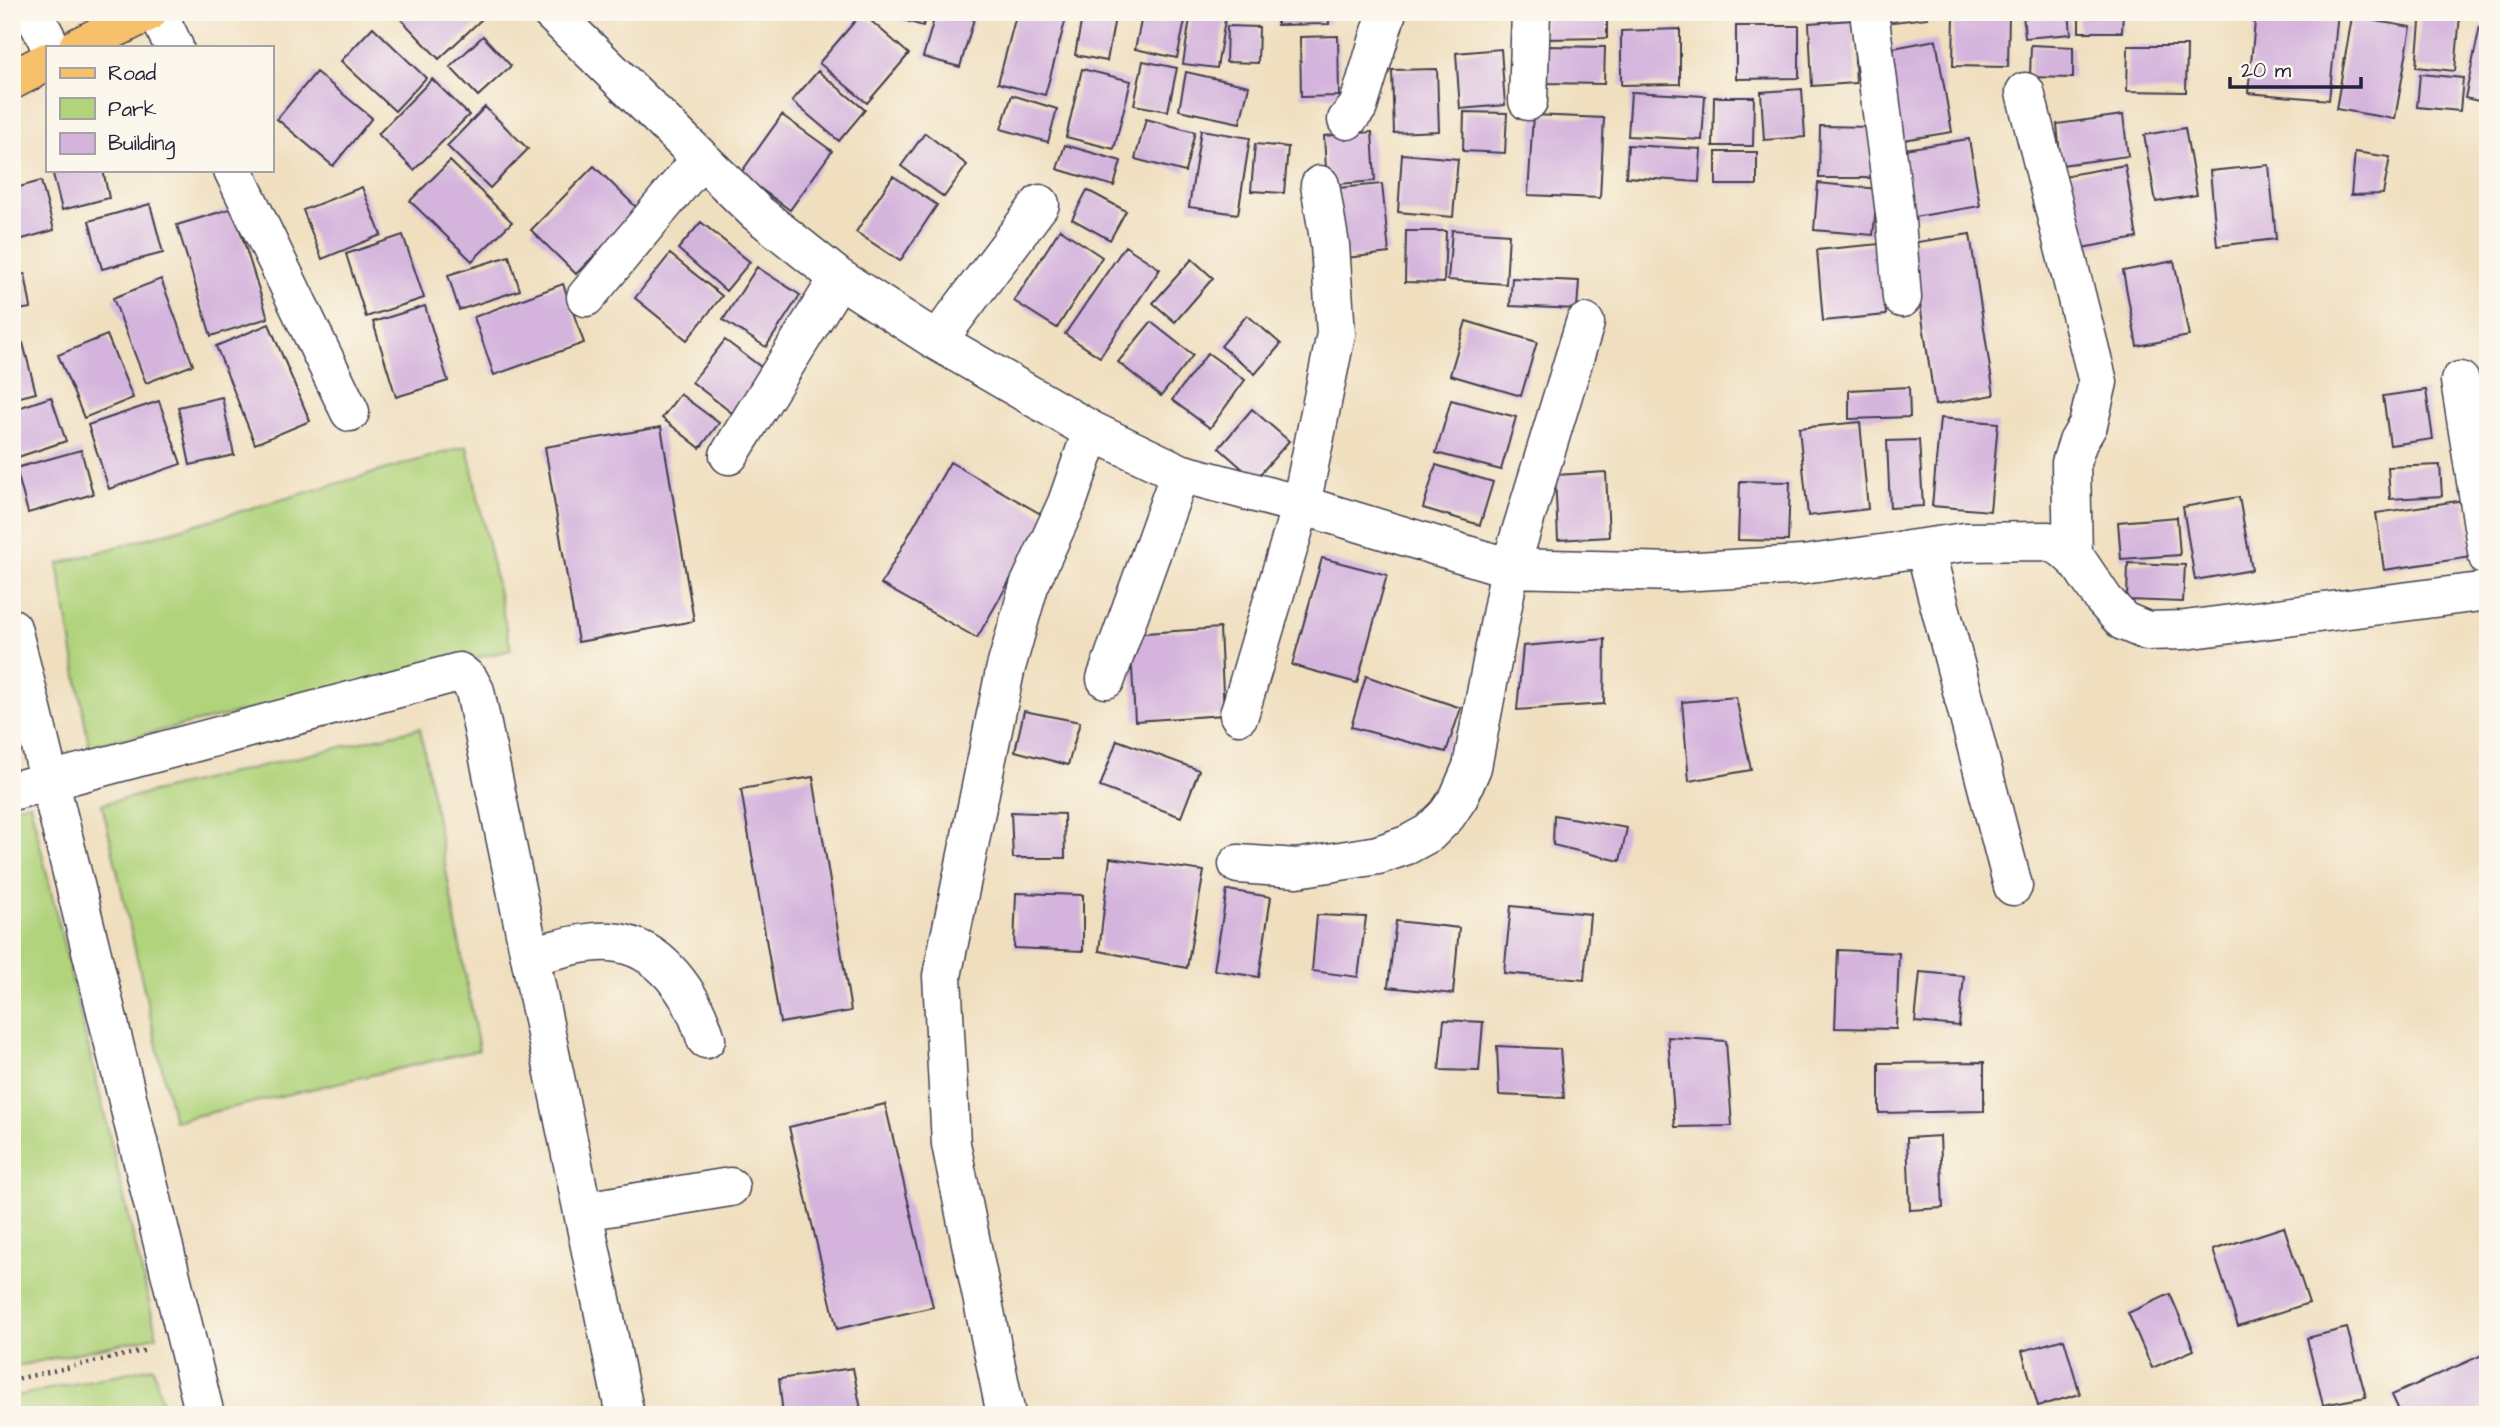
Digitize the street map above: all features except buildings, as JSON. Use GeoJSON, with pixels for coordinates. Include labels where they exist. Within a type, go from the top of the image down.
{"type":"FeatureCollection","features":[{"type":"Feature","properties":{"kind":"main road"},"geometry":{"type":"LineString","coordinates":[[80,46],[148,12]]}},
{"type":"Feature","properties":{"kind":"main road"},"geometry":{"type":"LineString","coordinates":[[12,80],[46,63]]}},
{"type":"Feature","properties":{"kind":"street"},"geometry":{"type":"LineString","coordinates":[[33,12],[50,46]]}},
{"type":"Feature","properties":{"kind":"street"},"geometry":{"type":"LineString","coordinates":[[157,12],[174,46]]}},
{"type":"Feature","properties":{"kind":"street"},"geometry":{"type":"LineString","coordinates":[[551,12],[756,212],[839,278],[937,341],[1092,431],[1180,472],[1301,505],[1510,568],[1679,572],[1803,565],[1965,541],[2048,541],[2073,557],[2123,621],[2147,631],[2185,630],[2488,591]]}},
{"type":"Feature","properties":{"kind":"street"},"geometry":{"type":"LineString","coordinates":[[1347,120],[1358,107],[1387,12]]}},
{"type":"Feature","properties":{"kind":"street"},"geometry":{"type":"LineString","coordinates":[[1528,101],[1531,12]]}},
{"type":"Feature","properties":{"kind":"street"},"geometry":{"type":"LineString","coordinates":[[1869,12],[1896,221],[1902,298]]}},
{"type":"Feature","properties":{"kind":"street"},"geometry":{"type":"LineString","coordinates":[[2025,92],[2098,382],[2088,425],[2078,442],[2071,463],[2073,557]]}},
{"type":"Feature","properties":{"kind":"street"},"geometry":{"type":"LineString","coordinates":[[586,297],[701,159]]}},
{"type":"Feature","properties":{"kind":"street"},"geometry":{"type":"LineString","coordinates":[[234,172],[350,412]]}},
{"type":"Feature","properties":{"kind":"street"},"geometry":{"type":"LineString","coordinates":[[1239,715],[1301,505],[1336,334],[1331,245],[1320,186]]}},
{"type":"Feature","properties":{"kind":"street"},"geometry":{"type":"LineString","coordinates":[[937,341],[1040,204]]}},
{"type":"Feature","properties":{"kind":"street"},"geometry":{"type":"LineString","coordinates":[[729,455],[839,278]]}},
{"type":"Feature","properties":{"kind":"street"},"geometry":{"type":"LineString","coordinates":[[1238,864],[1297,868],[1378,855],[1429,833],[1447,815],[1459,797],[1472,767],[1510,568],[1585,323]]}},
{"type":"Feature","properties":{"kind":"street"},"geometry":{"type":"LineString","coordinates":[[2460,380],[2488,557]]}},
{"type":"Feature","properties":{"kind":"street"},"geometry":{"type":"LineString","coordinates":[[1006,1415],[951,1144],[942,976],[1005,671],[1029,586],[1068,503],[1092,431]]}},
{"type":"Feature","properties":{"kind":"street"},"geometry":{"type":"LineString","coordinates":[[1106,679],[1180,472]]}},
{"type":"Feature","properties":{"kind":"street"},"geometry":{"type":"LineString","coordinates":[[1925,549],[2013,886]]}},
{"type":"Feature","properties":{"kind":"street"},"geometry":{"type":"LineString","coordinates":[[12,628],[30,787],[188,1342],[205,1415]]}},
{"type":"Feature","properties":{"kind":"street"},"geometry":{"type":"LineString","coordinates":[[30,787],[459,672],[469,680],[475,691],[625,1415]]}},
{"type":"Feature","properties":{"kind":"street"},"geometry":{"type":"LineString","coordinates":[[530,956],[608,941],[635,945],[679,981],[698,1013],[706,1039]]}},
{"type":"Feature","properties":{"kind":"street"},"geometry":{"type":"LineString","coordinates":[[584,1211],[730,1187]]}},
{"type":"Feature","properties":{"kind":"path"},"geometry":{"type":"LineString","coordinates":[[12,1380],[188,1342]]}},
{"type":"Feature","properties":{"kind":"green space"},"geometry":{"type":"Polygon","coordinates":[[[467,446],[511,650],[89,747],[58,564],[467,446]]]}},
{"type":"Feature","properties":{"kind":"green space"},"geometry":{"type":"Polygon","coordinates":[[[420,728],[479,1050],[174,1121],[102,804],[420,728]]]}},
{"type":"Feature","properties":{"kind":"green space"},"geometry":{"type":"Polygon","coordinates":[[[30,803],[157,1336],[12,1367],[12,807],[30,803]]]}},
{"type":"Feature","properties":{"kind":"green space"},"geometry":{"type":"Polygon","coordinates":[[[153,1367],[165,1415],[12,1415],[12,1397],[153,1367]]]}}]}
